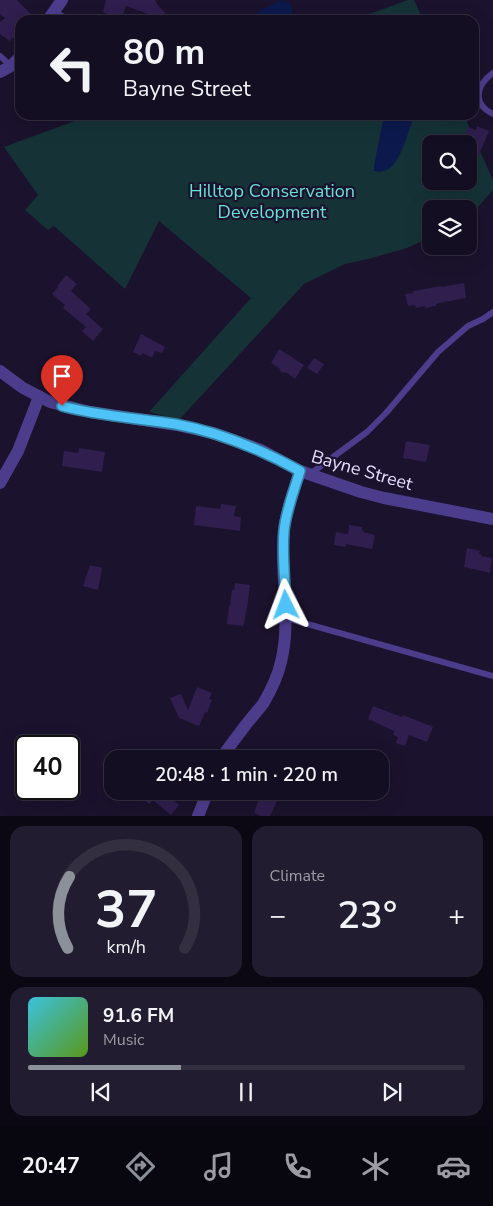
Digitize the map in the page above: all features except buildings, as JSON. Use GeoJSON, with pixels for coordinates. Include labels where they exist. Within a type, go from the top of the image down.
{"type":"FeatureCollection","features":[{"type":"Feature","properties":{"kind":"street"},"geometry":{"type":"LineString","coordinates":[[52,15],[62,0]]}},
{"type":"Feature","properties":{"kind":"street"},"geometry":{"type":"LineString","coordinates":[[5,69],[15,61]]}},
{"type":"Feature","properties":{"kind":"street","name":"Bayne Street"},"geometry":{"type":"LineString","coordinates":[[0,371],[39,397],[76,410],[177,425],[213,433],[261,450],[305,473],[361,492],[493,519]]}},
{"type":"Feature","properties":{"kind":"street"},"geometry":{"type":"LineString","coordinates":[[0,483],[18,451],[39,397]]}},
{"type":"Feature","properties":{"kind":"street"},"geometry":{"type":"LineString","coordinates":[[227,750],[263,704],[281,662],[286,632],[284,530],[290,501],[305,473]]}},
{"type":"Feature","properties":{"kind":"street"},"geometry":{"type":"LineString","coordinates":[[198,816],[204,800]]}},
{"type":"Feature","properties":{"kind":"lane"},"geometry":{"type":"LineString","coordinates":[[0,56],[5,69]]}},
{"type":"Feature","properties":{"kind":"lane"},"geometry":{"type":"LineString","coordinates":[[479,90],[482,83],[493,73]]}},
{"type":"Feature","properties":{"kind":"lane"},"geometry":{"type":"LineString","coordinates":[[479,98],[487,111],[493,114]]}},
{"type":"Feature","properties":{"kind":"lane"},"geometry":{"type":"LineString","coordinates":[[305,473],[367,432],[386,413],[438,352],[468,326],[484,319],[493,312]]}},
{"type":"Feature","properties":{"kind":"lane"},"geometry":{"type":"LineString","coordinates":[[286,618],[493,676]]}},
{"type":"Feature","properties":{"kind":"green space"},"geometry":{"type":"Polygon","coordinates":[[[408,0],[414,0],[421,15],[367,15],[408,0]]]}},
{"type":"Feature","properties":{"kind":"green space","name":"Hilltop Conservation Development"},"geometry":{"type":"Polygon","coordinates":[[[77,120],[466,120],[473,135],[422,135],[422,190],[477,190],[477,144],[493,180],[493,190],[477,208],[477,200],[422,200],[422,241],[407,248],[345,264],[304,284],[179,420],[149,412],[251,298],[159,221],[125,289],[54,226],[48,230],[25,210],[38,195],[4,147],[77,120]]]}},
{"type":"Feature","properties":{"kind":"shaded area"},"geometry":{"type":"Polygon","coordinates":[[[286,1],[291,4],[292,15],[253,15],[272,5],[286,1]]]}},
{"type":"Feature","properties":{"kind":"shaded area"},"geometry":{"type":"Polygon","coordinates":[[[383,120],[413,120],[400,154],[390,168],[383,171],[374,171],[383,120]]]}},
{"type":"Feature","properties":{"kind":"route"},"geometry":{"type":"LineString","coordinates":[[62,406],[76,410],[177,425],[213,433],[261,450],[300,471],[290,501],[284,530],[283,549],[286,605]]}}]}
